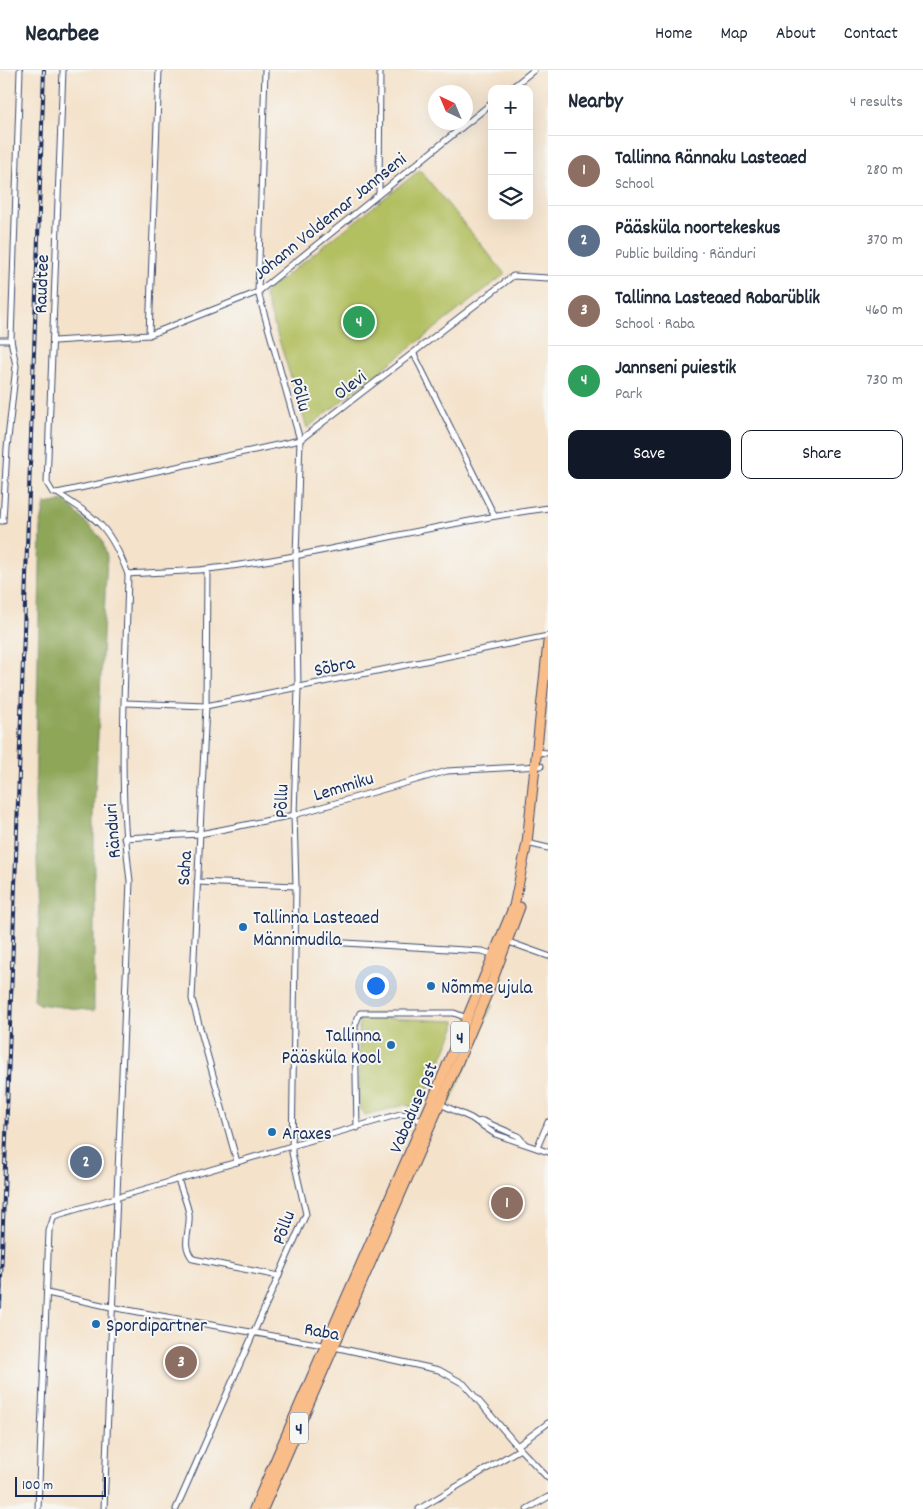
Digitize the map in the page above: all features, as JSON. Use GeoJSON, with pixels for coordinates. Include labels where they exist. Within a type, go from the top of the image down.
{"type":"FeatureCollection","features":[{"type":"Feature","properties":{"kind":"highway","name":"Vabaduse pst"},"geometry":{"type":"LineString","coordinates":[[542,753],[548,642]]}},
{"type":"Feature","properties":{"kind":"highway","name":"Vabaduse pst"},"geometry":{"type":"LineString","coordinates":[[263,1509],[330,1347],[505,940],[530,844],[538,766],[542,753],[548,698]]}},
{"type":"Feature","properties":{"kind":"highway","name":"Vabaduse pst"},"geometry":{"type":"LineString","coordinates":[[472,1019],[495,955],[505,940]]}},
{"type":"Feature","properties":{"kind":"highway","name":"Vabaduse pst"},"geometry":{"type":"LineString","coordinates":[[254,1509],[330,1347]]}},
{"type":"Feature","properties":{"kind":"street","name":"Raudtee"},"geometry":{"type":"LineString","coordinates":[[1,521],[16,366],[11,340],[20,70]]}},
{"type":"Feature","properties":{"kind":"street","name":"Raudtee"},"geometry":{"type":"LineString","coordinates":[[57,494],[53,493],[47,483],[63,70]]}},
{"type":"Feature","properties":{"kind":"street"},"geometry":{"type":"LineString","coordinates":[[149,335],[159,70]]}},
{"type":"Feature","properties":{"kind":"street","name":"Põllu"},"geometry":{"type":"LineString","coordinates":[[176,1509],[306,1214],[292,1146],[296,886],[294,815],[298,689],[296,555],[300,440],[258,292],[265,70]]}},
{"type":"Feature","properties":{"kind":"street"},"geometry":{"type":"LineString","coordinates":[[379,192],[380,70]]}},
{"type":"Feature","properties":{"kind":"street"},"geometry":{"type":"LineString","coordinates":[[515,85],[534,70]]}},
{"type":"Feature","properties":{"kind":"street","name":"Johann Voldemar Jannseni"},"geometry":{"type":"LineString","coordinates":[[54,341],[149,335],[258,292],[379,192],[488,106]]}},
{"type":"Feature","properties":{"kind":"street","name":"Olevi"},"geometry":{"type":"LineString","coordinates":[[57,494],[300,440],[513,276],[548,278]]}},
{"type":"Feature","properties":{"kind":"street"},"geometry":{"type":"LineString","coordinates":[[0,340],[11,340]]}},
{"type":"Feature","properties":{"kind":"street"},"geometry":{"type":"LineString","coordinates":[[414,354],[494,515]]}},
{"type":"Feature","properties":{"kind":"street","name":"Ränduri"},"geometry":{"type":"LineString","coordinates":[[57,494],[100,522],[118,548],[128,574],[122,771],[124,838],[130,881],[104,1509]]}},
{"type":"Feature","properties":{"kind":"street"},"geometry":{"type":"LineString","coordinates":[[128,574],[207,569],[296,555],[494,515],[548,508]]}},
{"type":"Feature","properties":{"kind":"street","name":"Saha"},"geometry":{"type":"LineString","coordinates":[[207,569],[206,706],[196,882],[192,999],[237,1162]]}},
{"type":"Feature","properties":{"kind":"street","name":"Sõbra"},"geometry":{"type":"LineString","coordinates":[[125,703],[206,706],[298,689],[548,636]]}},
{"type":"Feature","properties":{"kind":"street","name":"Lemmiku"},"geometry":{"type":"LineString","coordinates":[[124,838],[200,834],[294,815],[447,771],[538,766]]}},
{"type":"Feature","properties":{"kind":"street"},"geometry":{"type":"LineString","coordinates":[[530,844],[548,848]]}},
{"type":"Feature","properties":{"kind":"street"},"geometry":{"type":"LineString","coordinates":[[196,882],[296,886]]}},
{"type":"Feature","properties":{"kind":"street"},"geometry":{"type":"LineString","coordinates":[[294,940],[482,951],[495,955]]}},
{"type":"Feature","properties":{"kind":"street"},"geometry":{"type":"LineString","coordinates":[[505,940],[548,956]]}},
{"type":"Feature","properties":{"kind":"street"},"geometry":{"type":"LineString","coordinates":[[357,1128],[355,1025],[360,1013],[454,1013],[472,1019]]}},
{"type":"Feature","properties":{"kind":"street"},"geometry":{"type":"LineString","coordinates":[[436,1103],[478,1122],[483,1121],[518,1136],[524,1143],[548,1152]]}},
{"type":"Feature","properties":{"kind":"street"},"geometry":{"type":"LineString","coordinates":[[38,1509],[48,1231],[54,1216],[400,1114],[409,1115],[427,1123]]}},
{"type":"Feature","properties":{"kind":"street"},"geometry":{"type":"LineString","coordinates":[[537,1148],[548,1122]]}},
{"type":"Feature","properties":{"kind":"street"},"geometry":{"type":"LineString","coordinates":[[178,1179],[189,1215],[185,1241],[187,1252],[193,1259],[279,1276]]}},
{"type":"Feature","properties":{"kind":"street","name":"Raba"},"geometry":{"type":"LineString","coordinates":[[47,1293],[111,1307],[330,1347],[439,1370],[464,1384],[518,1448],[548,1478]]}},
{"type":"Feature","properties":{"kind":"street"},"geometry":{"type":"LineString","coordinates":[[419,1509],[518,1448],[548,1423]]}},
{"type":"Feature","properties":{"kind":"street"},"geometry":{"type":"LineString","coordinates":[[527,1509],[548,1497]]}},
{"type":"Feature","properties":{"kind":"green space"},"geometry":{"type":"Polygon","coordinates":[[[420,170],[505,274],[307,428],[264,293],[420,170]]]}},
{"type":"Feature","properties":{"kind":"green space"},"geometry":{"type":"Polygon","coordinates":[[[65,501],[102,539],[107,557],[94,815],[94,1011],[38,1004],[34,1000],[39,919],[35,799],[41,523],[45,504],[65,501]]]}},
{"type":"Feature","properties":{"kind":"green space"},"geometry":{"type":"Polygon","coordinates":[[[488,1002],[493,1005],[482,1028],[477,1026],[488,1002]]]}},
{"type":"Feature","properties":{"kind":"green space"},"geometry":{"type":"Polygon","coordinates":[[[364,1014],[384,1014],[384,1018],[455,1021],[455,1028],[421,1106],[418,1108],[405,1105],[365,1115],[359,1107],[359,1018],[364,1014]]]}},
{"type":"Feature","properties":{"kind":"green space"},"geometry":{"type":"Polygon","coordinates":[[[476,1029],[482,1031],[450,1103],[447,1099],[476,1029]]]}},
{"type":"Feature","properties":{"kind":"railway"},"geometry":{"type":"LineString","coordinates":[[0,1307],[44,70]]}},
{"type":"Feature","properties":{"kind":"place","name":"Jannseni puiestik"},"geometry":{"type":"Point","coordinates":[359,322]}},
{"type":"Feature","properties":{"kind":"place","name":"Tallinna Lasteaed Männimudila"},"geometry":{"type":"Point","coordinates":[243,927]}},
{"type":"Feature","properties":{"kind":"place","name":"Nõmme ujula"},"geometry":{"type":"Point","coordinates":[431,986]}},
{"type":"Feature","properties":{"kind":"place","name":"Tallinna Pääsküla Kool"},"geometry":{"type":"Point","coordinates":[391,1045]}},
{"type":"Feature","properties":{"kind":"place","name":"Araxes"},"geometry":{"type":"Point","coordinates":[272,1132]}},
{"type":"Feature","properties":{"kind":"place","name":"Pääsküla noortekeskus"},"geometry":{"type":"Point","coordinates":[86,1162]}},
{"type":"Feature","properties":{"kind":"place","name":"Tallinna Rännaku Lasteaed"},"geometry":{"type":"Point","coordinates":[507,1203]}},
{"type":"Feature","properties":{"kind":"place","name":"Spordipartner"},"geometry":{"type":"Point","coordinates":[96,1324]}},
{"type":"Feature","properties":{"kind":"place","name":"Tallinna Lasteaed Rabarüblik"},"geometry":{"type":"Point","coordinates":[181,1362]}}]}
